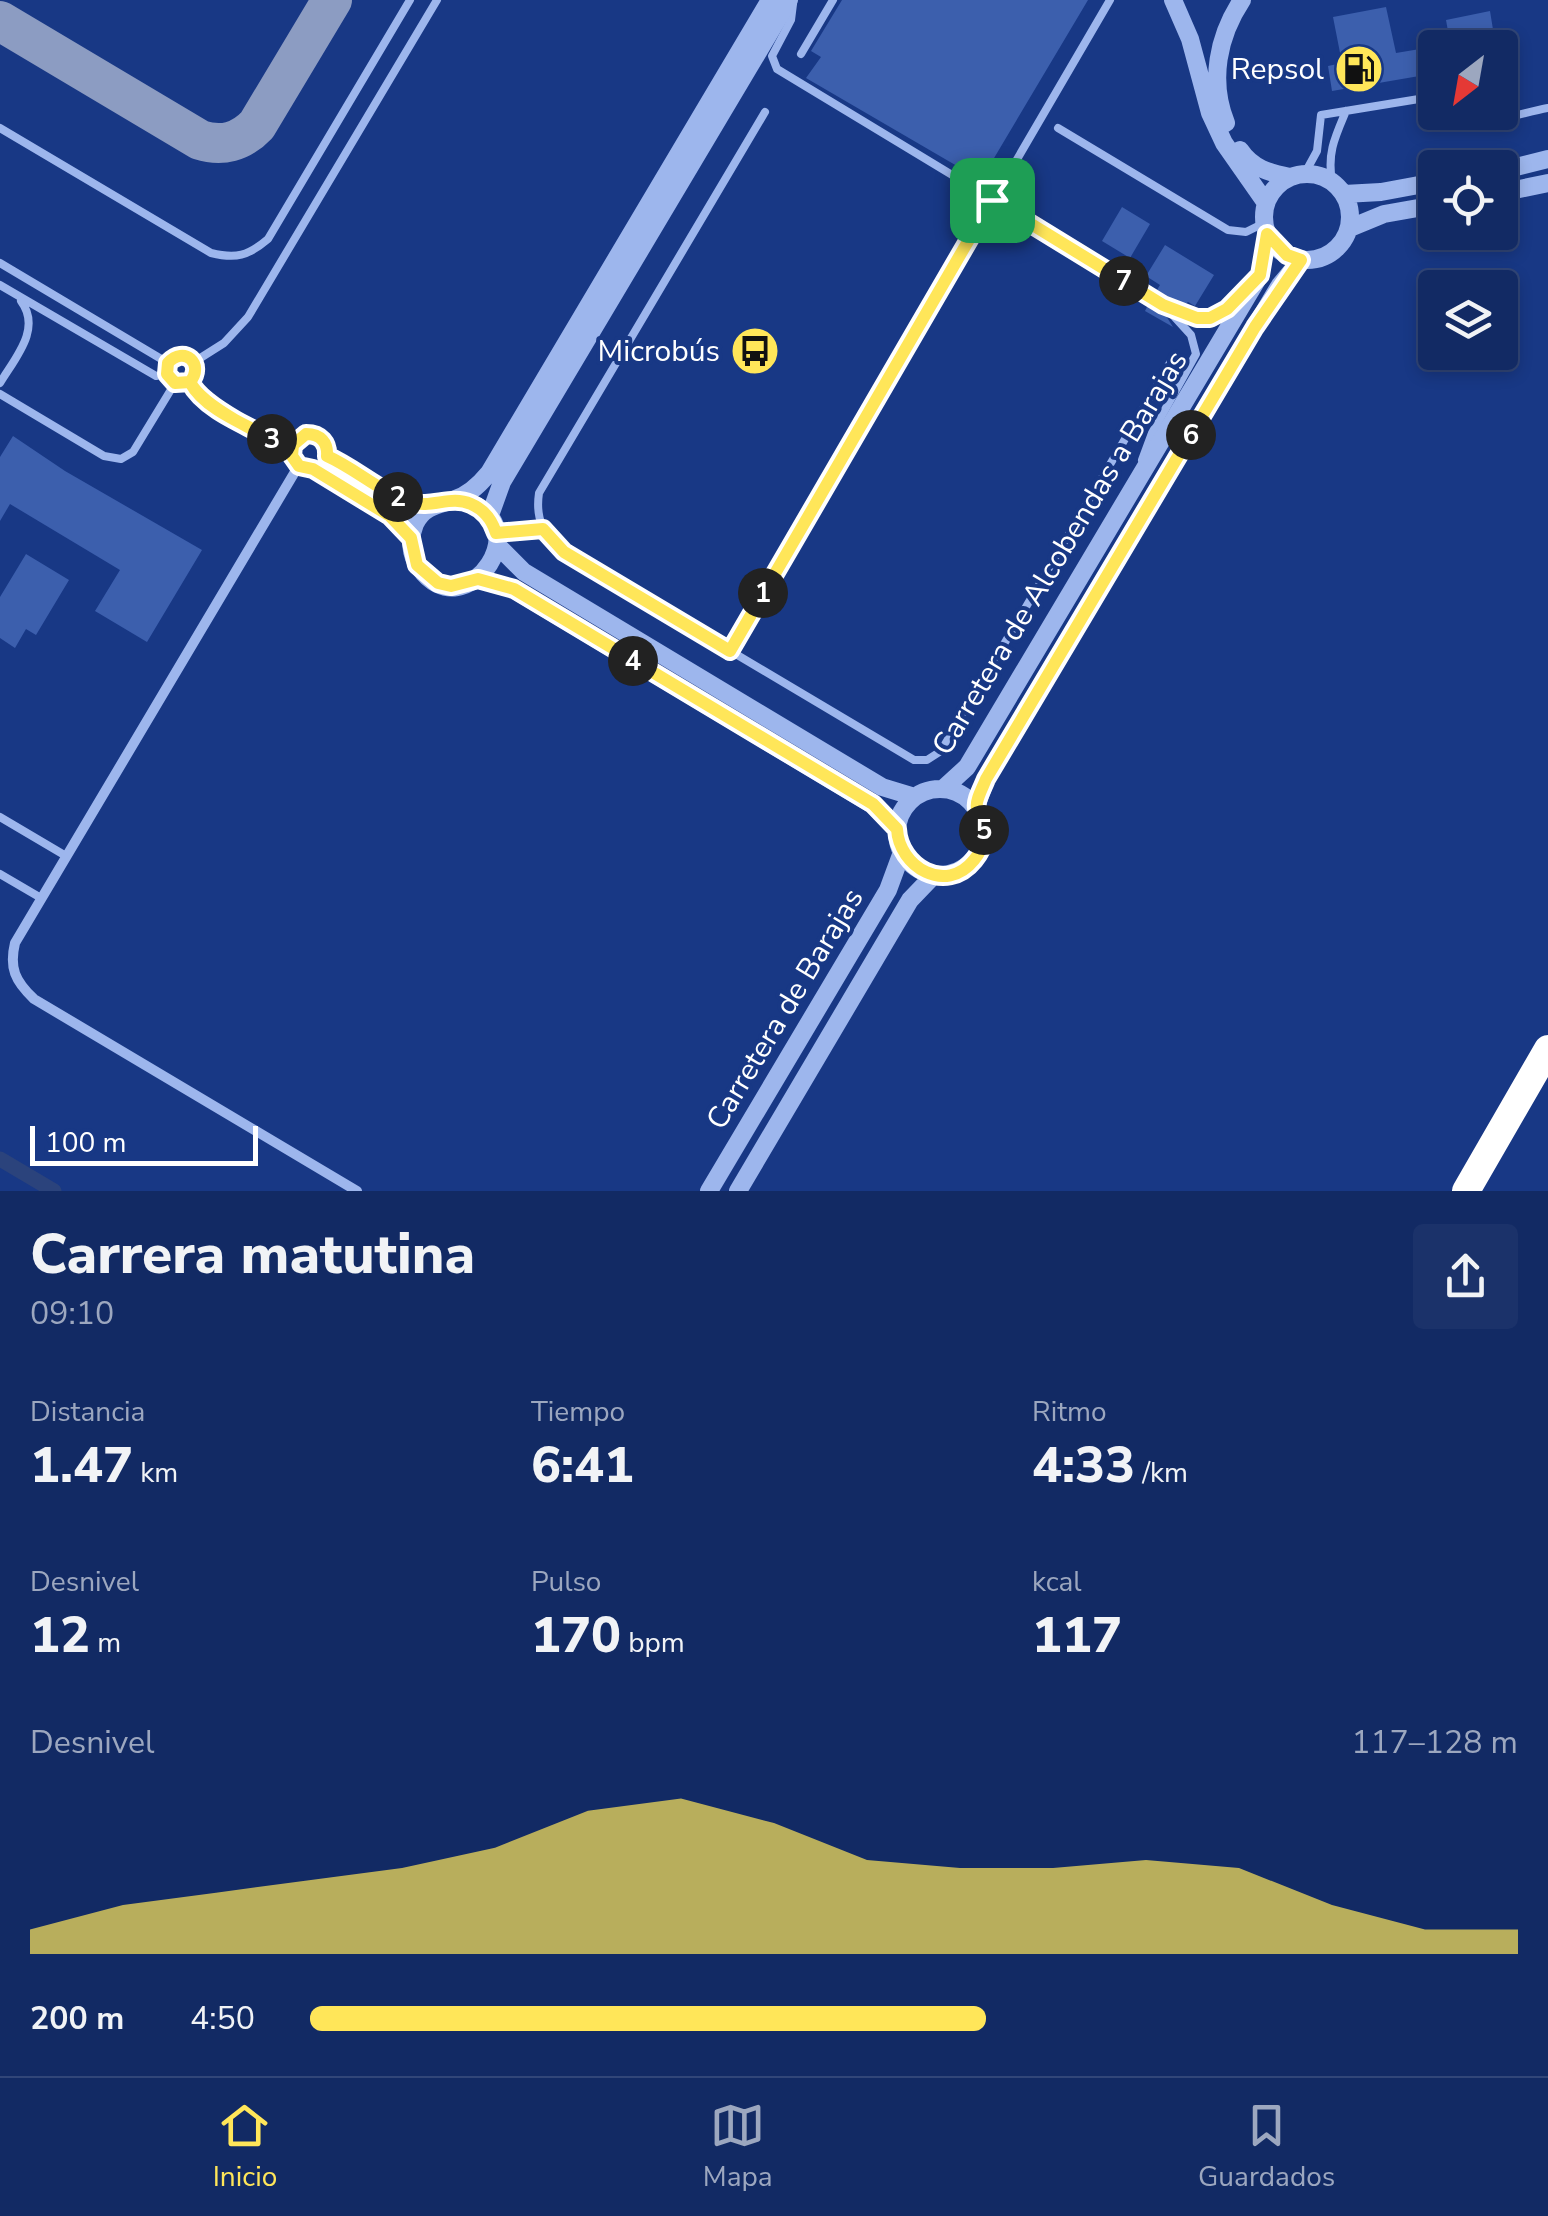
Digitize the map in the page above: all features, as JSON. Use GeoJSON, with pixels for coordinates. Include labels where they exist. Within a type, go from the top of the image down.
{"type":"FeatureCollection","features":[{"type":"Feature","properties":{"kind":"highway"},"geometry":{"type":"LineString","coordinates":[[1466,1191],[1548,1049]]}},
{"type":"Feature","properties":{"kind":"street"},"geometry":{"type":"LineString","coordinates":[[770,0],[489,472],[474,488],[421,515],[411,538],[412,552],[426,576],[451,586],[478,579],[514,589],[873,804],[897,829]]}},
{"type":"Feature","properties":{"kind":"street"},"geometry":{"type":"LineString","coordinates":[[478,579],[492,564],[502,482],[791,0]]}},
{"type":"Feature","properties":{"kind":"street"},"geometry":{"type":"LineString","coordinates":[[1173,0],[1190,39],[1210,113],[1224,142],[1266,203],[1266,228],[1287,255],[1301,260],[1326,256],[1345,240],[1350,228],[1350,204],[1338,187]]}},
{"type":"Feature","properties":{"kind":"street"},"geometry":{"type":"LineString","coordinates":[[1242,0],[1224,32],[1216,65],[1220,108],[1233,141],[1248,162],[1270,173],[1298,175],[1338,187],[1382,192],[1418,185]]}},
{"type":"Feature","properties":{"kind":"street"},"geometry":{"type":"LineString","coordinates":[[1518,167],[1548,160]]}},
{"type":"Feature","properties":{"kind":"street"},"geometry":{"type":"LineString","coordinates":[[1266,203],[1280,183],[1298,175]]}},
{"type":"Feature","properties":{"kind":"street"},"geometry":{"type":"LineString","coordinates":[[1518,189],[1548,183]]}},
{"type":"Feature","properties":{"kind":"street"},"geometry":{"type":"LineString","coordinates":[[1350,228],[1384,214],[1418,207]]}},
{"type":"Feature","properties":{"kind":"street","name":"Carretera de Alcobendas a Barajas"},"geometry":{"type":"LineString","coordinates":[[943,789],[967,767],[1260,275],[1266,228]]}},
{"type":"Feature","properties":{"kind":"street","name":"Carretera de Alcobendas a Barajas"},"geometry":{"type":"LineString","coordinates":[[976,806],[986,779],[1225,377],[1280,285],[1301,260]]}},
{"type":"Feature","properties":{"kind":"street"},"geometry":{"type":"LineString","coordinates":[[327,456],[326,445],[313,434],[301,436],[293,445],[292,456],[299,466],[313,469],[390,516],[411,538]]}},
{"type":"Feature","properties":{"kind":"street"},"geometry":{"type":"LineString","coordinates":[[327,456],[396,496],[431,507]]}},
{"type":"Feature","properties":{"kind":"street"},"geometry":{"type":"LineString","coordinates":[[313,469],[327,456]]}},
{"type":"Feature","properties":{"kind":"street"},"geometry":{"type":"LineString","coordinates":[[299,466],[15,942],[6,970],[34,999],[356,1191]]}},
{"type":"Feature","properties":{"kind":"street"},"geometry":{"type":"LineString","coordinates":[[454,500],[480,508],[524,572],[882,786],[914,797],[943,789],[966,798],[976,806],[984,833],[974,860],[949,875],[934,875],[910,863],[902,852],[897,829],[914,797]]}},
{"type":"Feature","properties":{"kind":"street","name":"Carretera de Barajas"},"geometry":{"type":"LineString","coordinates":[[709,1191],[888,890],[902,852]]}},
{"type":"Feature","properties":{"kind":"street","name":"Carretera de Barajas"},"geometry":{"type":"LineString","coordinates":[[738,1191],[910,900],[934,875]]}},
{"type":"Feature","properties":{"kind":"lane"},"geometry":{"type":"LineString","coordinates":[[0,128],[211,254],[244,256],[268,239],[410,0]]}},
{"type":"Feature","properties":{"kind":"lane"},"geometry":{"type":"LineString","coordinates":[[194,362],[224,342],[248,317],[437,0]]}},
{"type":"Feature","properties":{"kind":"lane"},"geometry":{"type":"LineString","coordinates":[[791,0],[793,15],[772,56],[777,69],[1163,305],[1189,316],[1210,318],[1227,309],[1260,275]]}},
{"type":"Feature","properties":{"kind":"lane"},"geometry":{"type":"LineString","coordinates":[[801,54],[833,0]]}},
{"type":"Feature","properties":{"kind":"lane"},"geometry":{"type":"LineString","coordinates":[[730,651],[1110,0]]}},
{"type":"Feature","properties":{"kind":"lane"},"geometry":{"type":"LineString","coordinates":[[1298,175],[1316,151],[1321,115],[1425,98],[1428,112],[1442,121],[1458,124],[1548,108]]}},
{"type":"Feature","properties":{"kind":"lane"},"geometry":{"type":"LineString","coordinates":[[1338,187],[1329,161],[1346,111]]}},
{"type":"Feature","properties":{"kind":"lane"},"geometry":{"type":"LineString","coordinates":[[765,112],[539,493],[536,510],[543,529],[564,552],[914,760],[927,760],[941,751],[1174,356]]}},
{"type":"Feature","properties":{"kind":"lane"},"geometry":{"type":"LineString","coordinates":[[1058,128],[1228,230],[1266,228]]}},
{"type":"Feature","properties":{"kind":"lane"},"geometry":{"type":"LineString","coordinates":[[0,262],[168,363]]}},
{"type":"Feature","properties":{"kind":"lane"},"geometry":{"type":"LineString","coordinates":[[0,285],[156,376],[167,374]]}},
{"type":"Feature","properties":{"kind":"lane"},"geometry":{"type":"LineString","coordinates":[[0,382],[30,327],[25,306],[14,294]]}},
{"type":"Feature","properties":{"kind":"lane"},"geometry":{"type":"LineString","coordinates":[[1129,495],[1152,433],[1196,354],[1187,328],[1163,305]]}},
{"type":"Feature","properties":{"kind":"lane"},"geometry":{"type":"LineString","coordinates":[[175,383],[167,374],[168,363],[179,355],[194,362],[196,371],[190,382]]}},
{"type":"Feature","properties":{"kind":"lane"},"geometry":{"type":"LineString","coordinates":[[175,383],[190,382]]}},
{"type":"Feature","properties":{"kind":"lane"},"geometry":{"type":"LineString","coordinates":[[190,382],[211,404],[276,441],[293,445]]}},
{"type":"Feature","properties":{"kind":"lane"},"geometry":{"type":"LineString","coordinates":[[0,394],[104,456],[122,459],[133,452],[175,383]]}},
{"type":"Feature","properties":{"kind":"lane"},"geometry":{"type":"LineString","coordinates":[[494,532],[543,529]]}},
{"type":"Feature","properties":{"kind":"lane"},"geometry":{"type":"LineString","coordinates":[[0,817],[66,856]]}},
{"type":"Feature","properties":{"kind":"lane"},"geometry":{"type":"LineString","coordinates":[[0,874],[41,898]]}},
{"type":"Feature","properties":{"kind":"building"},"geometry":{"type":"Polygon","coordinates":[[[842,0],[1088,0],[981,180],[806,78],[821,57],[811,51],[842,0]]]}},
{"type":"Feature","properties":{"kind":"building"},"geometry":{"type":"Polygon","coordinates":[[[1386,7],[1396,53],[1418,49],[1418,76],[1332,91],[1328,66],[1342,63],[1333,17],[1386,7]]]}},
{"type":"Feature","properties":{"kind":"building"},"geometry":{"type":"Polygon","coordinates":[[[1490,11],[1493,30],[1448,30],[1446,20],[1490,11]]]}},
{"type":"Feature","properties":{"kind":"building"},"geometry":{"type":"Polygon","coordinates":[[[1122,207],[1150,224],[1130,258],[1102,241],[1122,207]]]}},
{"type":"Feature","properties":{"kind":"building"},"geometry":{"type":"Polygon","coordinates":[[[1165,245],[1214,275],[1195,306],[1188,302],[1183,306],[1157,290],[1160,285],[1146,276],[1165,245]]]}},
{"type":"Feature","properties":{"kind":"building"},"geometry":{"type":"Polygon","coordinates":[[[1149,303],[1163,311],[1173,327],[1145,311],[1149,303]]]}},
{"type":"Feature","properties":{"kind":"building"},"geometry":{"type":"Polygon","coordinates":[[[13,436],[65,471],[202,550],[147,642],[95,611],[120,570],[10,504],[0,521],[0,457],[13,436]]]}},
{"type":"Feature","properties":{"kind":"building"},"geometry":{"type":"Polygon","coordinates":[[[26,554],[69,580],[36,635],[26,629],[15,648],[0,638],[0,597],[26,554]]]}},
{"type":"Feature","properties":{"kind":"waterway"},"geometry":{"type":"LineString","coordinates":[[0,1159],[54,1191]]}},
{"type":"Feature","properties":{"kind":"taxiway"},"geometry":{"type":"LineString","coordinates":[[0,21],[200,140],[223,143],[238,139],[257,125],[332,0]]}},
{"type":"Feature","properties":{"kind":"place","name":"Repsol"},"geometry":{"type":"Point","coordinates":[1359,69]}},
{"type":"Feature","properties":{"kind":"place","name":"Microbús"},"geometry":{"type":"Point","coordinates":[755,351]}},
{"type":"Feature","properties":{"kind":"route"},"geometry":{"type":"LineString","coordinates":[[992,200],[730,651],[564,552],[543,529],[496,533],[490,518],[470,504],[454,500],[431,507],[410,502],[327,456],[326,445],[318,436],[306,434],[293,445],[276,441],[211,404],[190,382],[175,383],[166,370],[174,356],[191,358],[196,366],[190,382],[194,390],[211,404],[276,441],[283,443],[293,445],[292,456],[299,466],[313,469],[390,516],[411,538],[417,565],[426,576],[451,586],[478,579],[514,589],[873,804],[897,829],[902,852],[910,863],[921,871],[949,875],[970,864],[981,848],[984,833],[976,806],[986,779],[1280,285],[1301,260],[1275,246],[1267,234],[1260,275],[1218,315],[1189,316],[1163,305],[992,200]]}}]}
